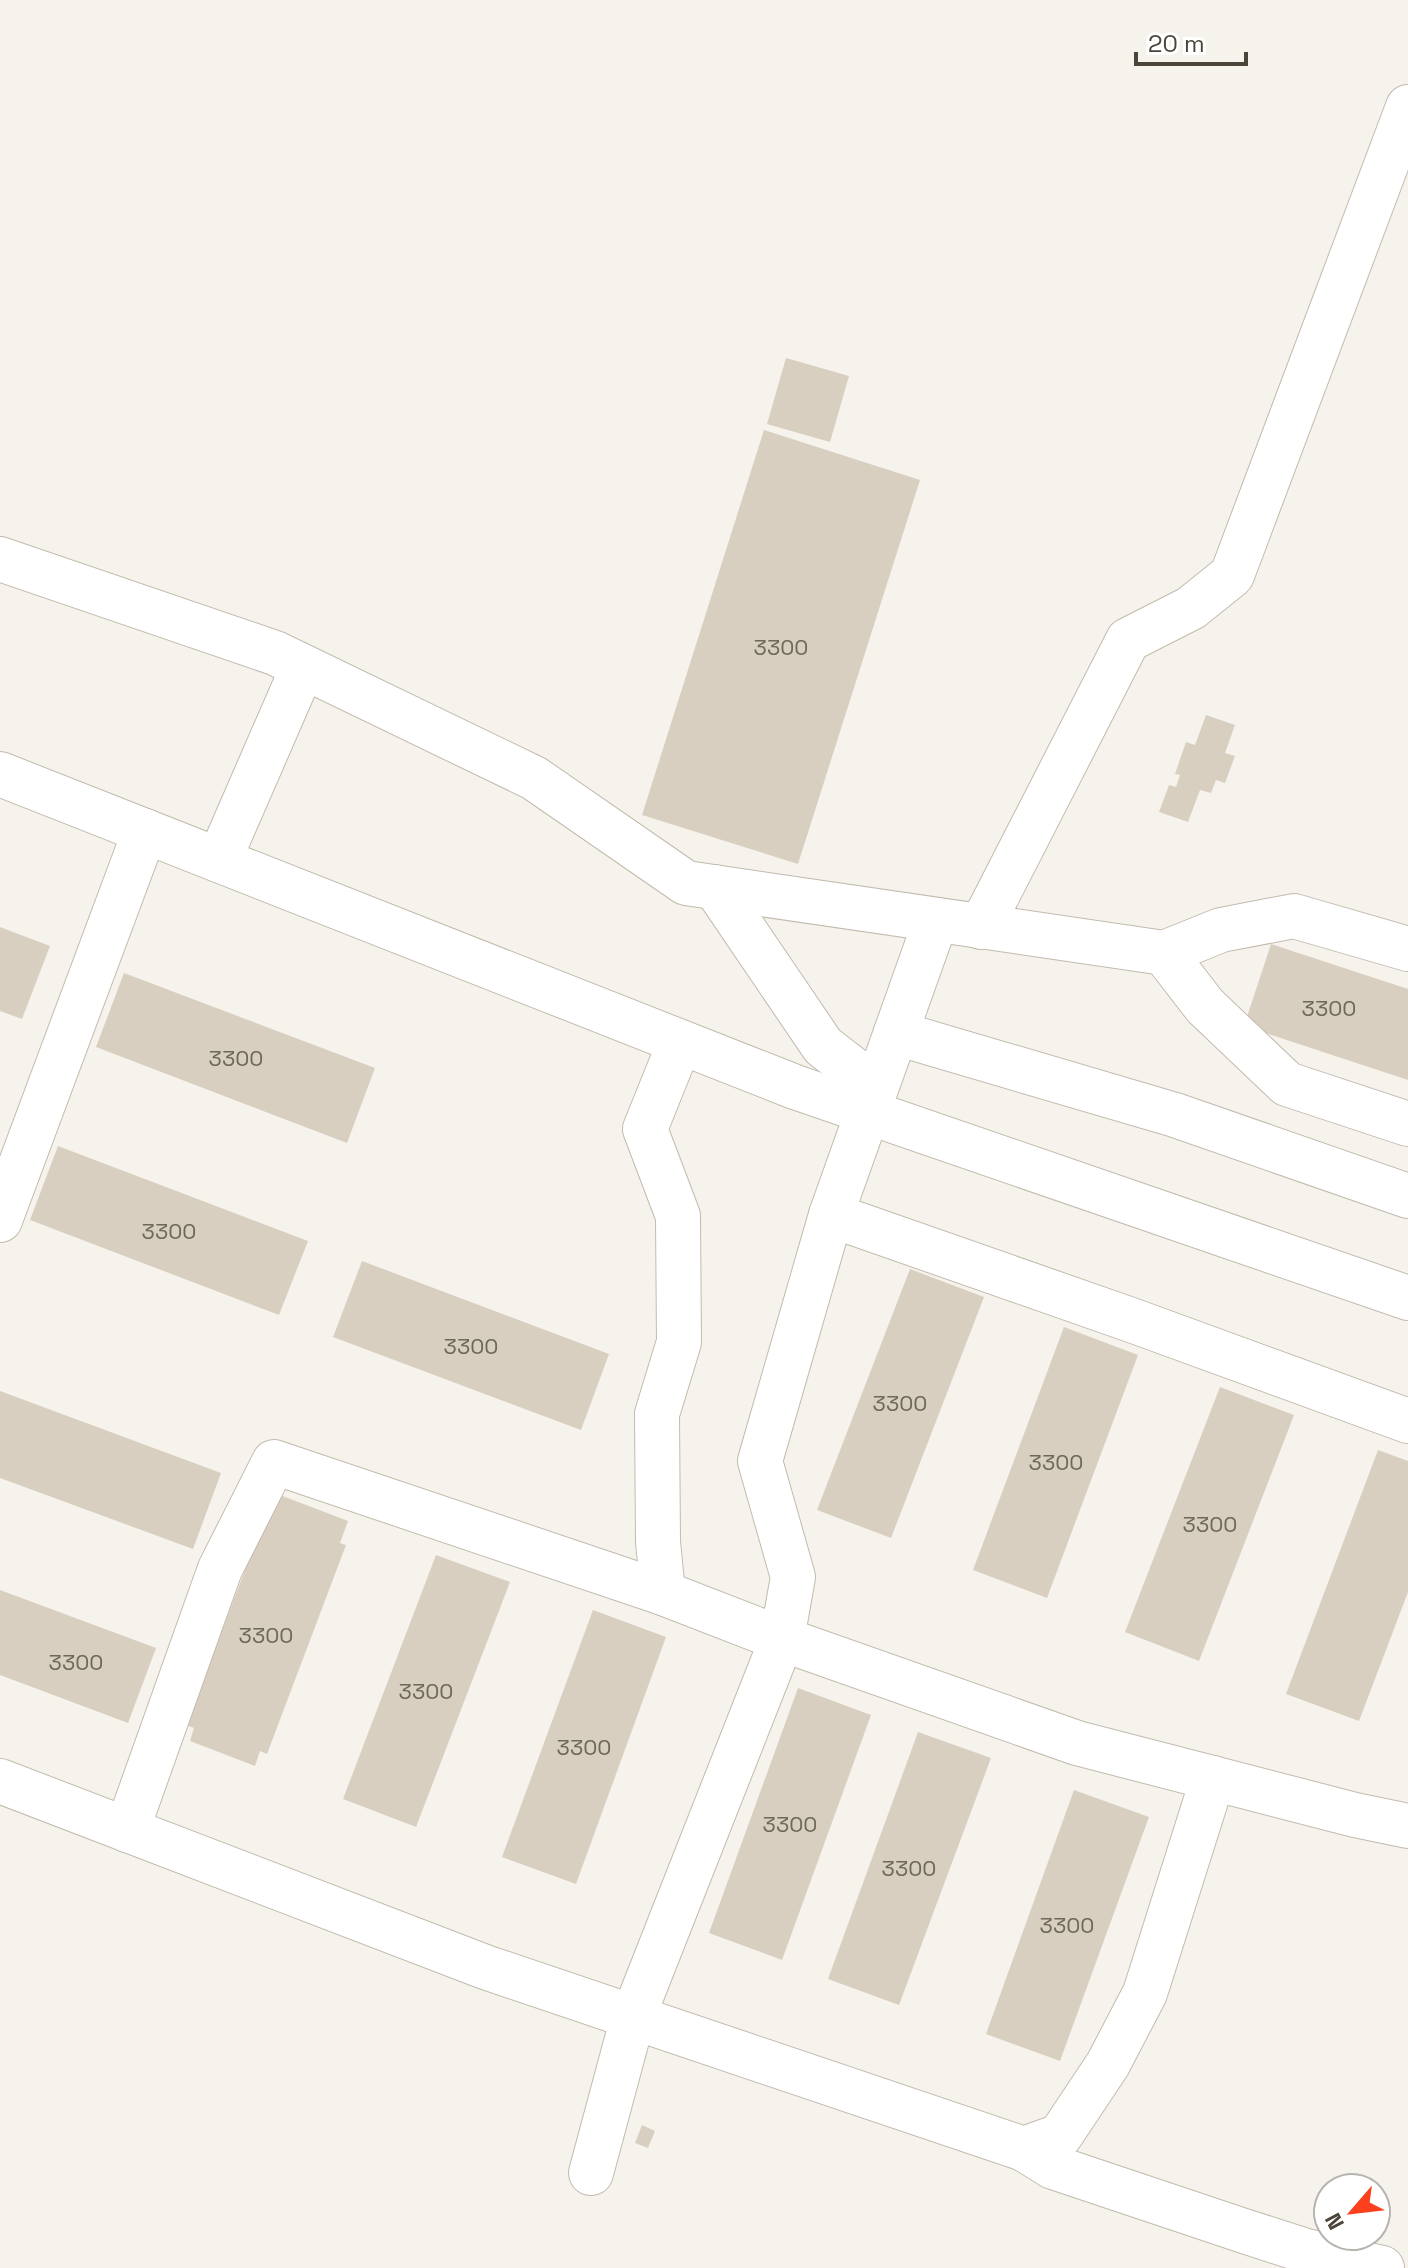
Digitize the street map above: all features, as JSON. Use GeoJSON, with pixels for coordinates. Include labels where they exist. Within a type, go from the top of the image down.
{"type":"FeatureCollection","features":[{"type":"Feature","properties":{"kind":"lane"},"geometry":{"type":"LineString","coordinates":[[981,927],[1128,640],[1191,608],[1232,575],[1408,107]]}},
{"type":"Feature","properties":{"kind":"lane"},"geometry":{"type":"LineString","coordinates":[[0,559],[275,653],[534,778],[686,883],[1164,953],[1221,930],[1294,916],[1408,949]]}},
{"type":"Feature","properties":{"kind":"lane"},"geometry":{"type":"LineString","coordinates":[[219,860],[303,667]]}},
{"type":"Feature","properties":{"kind":"lane"},"geometry":{"type":"LineString","coordinates":[[0,774],[795,1087],[872,1099],[1408,1298]]}},
{"type":"Feature","properties":{"kind":"lane"},"geometry":{"type":"LineString","coordinates":[[0,1220],[145,831]]}},
{"type":"Feature","properties":{"kind":"lane"},"geometry":{"type":"LineString","coordinates":[[715,887],[823,1046],[872,1099]]}},
{"type":"Feature","properties":{"kind":"lane"},"geometry":{"type":"LineString","coordinates":[[591,2173],[633,2017],[782,1639],[793,1577],[760,1461],[831,1215],[936,920]]}},
{"type":"Feature","properties":{"kind":"lane"},"geometry":{"type":"LineString","coordinates":[[1164,953],[1205,1006],[1287,1084],[1408,1124]]}},
{"type":"Feature","properties":{"kind":"lane"},"geometry":{"type":"LineString","coordinates":[[896,1033],[1175,1115],[1408,1196]]}},
{"type":"Feature","properties":{"kind":"lane"},"geometry":{"type":"LineString","coordinates":[[663,1593],[658,1542],[657,1414],[679,1342],[678,1216],[645,1129],[680,1042]]}},
{"type":"Feature","properties":{"kind":"lane"},"geometry":{"type":"LineString","coordinates":[[831,1215],[1408,1421]]}},
{"type":"Feature","properties":{"kind":"lane"},"geometry":{"type":"LineString","coordinates":[[127,1830],[220,1569],[274,1462],[663,1593],[782,1639],[1077,1743],[1408,1826]]}},
{"type":"Feature","properties":{"kind":"lane"},"geometry":{"type":"LineString","coordinates":[[1024,2149],[1060,2136],[1108,2064],[1145,1993],[1213,1778]]}},
{"type":"Feature","properties":{"kind":"lane"},"geometry":{"type":"LineString","coordinates":[[0,1781],[485,1967],[1024,2149],[1053,2167],[1306,2251],[1382,2268]]}},
{"type":"Feature","properties":{"kind":"building"},"geometry":{"type":"Polygon","coordinates":[[[786,358],[849,376],[830,442],[767,424],[786,358]]]}},
{"type":"Feature","properties":{"kind":"building"},"geometry":{"type":"Polygon","coordinates":[[[764,430],[920,480],[798,864],[642,815],[764,430]]]}},
{"type":"Feature","properties":{"kind":"building"},"geometry":{"type":"Polygon","coordinates":[[[1206,715],[1235,725],[1225,753],[1235,756],[1225,783],[1216,780],[1211,793],[1200,790],[1188,822],[1159,812],[1169,785],[1176,787],[1180,775],[1175,774],[1186,742],[1195,745],[1206,715]]]}},
{"type":"Feature","properties":{"kind":"building"},"geometry":{"type":"Polygon","coordinates":[[[0,927],[50,946],[22,1019],[0,1011],[0,927]]]}},
{"type":"Feature","properties":{"kind":"building"},"geometry":{"type":"Polygon","coordinates":[[[1271,944],[1408,989],[1408,1080],[1244,1026],[1271,944]]]}},
{"type":"Feature","properties":{"kind":"building"},"geometry":{"type":"Polygon","coordinates":[[[124,973],[375,1068],[347,1143],[96,1047],[124,973]]]}},
{"type":"Feature","properties":{"kind":"building"},"geometry":{"type":"Polygon","coordinates":[[[58,1146],[308,1241],[279,1315],[30,1220],[58,1146]]]}},
{"type":"Feature","properties":{"kind":"building"},"geometry":{"type":"Polygon","coordinates":[[[362,1261],[609,1354],[581,1430],[333,1337],[362,1261]]]}},
{"type":"Feature","properties":{"kind":"building"},"geometry":{"type":"Polygon","coordinates":[[[910,1269],[984,1297],[891,1538],[817,1510],[910,1269]]]}},
{"type":"Feature","properties":{"kind":"building"},"geometry":{"type":"Polygon","coordinates":[[[1064,1327],[1138,1355],[1047,1598],[973,1570],[1064,1327]]]}},
{"type":"Feature","properties":{"kind":"building"},"geometry":{"type":"Polygon","coordinates":[[[1220,1387],[1294,1415],[1199,1661],[1125,1632],[1220,1387]]]}},
{"type":"Feature","properties":{"kind":"building"},"geometry":{"type":"Polygon","coordinates":[[[0,1391],[221,1473],[193,1549],[0,1478],[0,1391]]]}},
{"type":"Feature","properties":{"kind":"building"},"geometry":{"type":"Polygon","coordinates":[[[1378,1450],[1408,1461],[1408,1592],[1359,1721],[1286,1694],[1378,1450]]]}},
{"type":"Feature","properties":{"kind":"building"},"geometry":{"type":"Polygon","coordinates":[[[280,1495],[348,1521],[340,1543],[346,1545],[267,1754],[260,1751],[255,1766],[190,1741],[194,1728],[186,1725],[266,1515],[272,1517],[280,1495]]]}},
{"type":"Feature","properties":{"kind":"building"},"geometry":{"type":"Polygon","coordinates":[[[436,1555],[510,1582],[416,1827],[343,1799],[436,1555]]]}},
{"type":"Feature","properties":{"kind":"building"},"geometry":{"type":"Polygon","coordinates":[[[0,1590],[156,1648],[128,1723],[0,1675],[0,1590]]]}},
{"type":"Feature","properties":{"kind":"building"},"geometry":{"type":"Polygon","coordinates":[[[593,1610],[666,1637],[576,1884],[502,1857],[593,1610]]]}},
{"type":"Feature","properties":{"kind":"building"},"geometry":{"type":"Polygon","coordinates":[[[798,1688],[871,1715],[782,1960],[709,1933],[798,1688]]]}},
{"type":"Feature","properties":{"kind":"building"},"geometry":{"type":"Polygon","coordinates":[[[918,1732],[991,1758],[899,2005],[828,1979],[918,1732]]]}},
{"type":"Feature","properties":{"kind":"building"},"geometry":{"type":"Polygon","coordinates":[[[1074,1790],[1149,1817],[1060,2061],[986,2034],[1074,1790]]]}},
{"type":"Feature","properties":{"kind":"building"},"geometry":{"type":"Polygon","coordinates":[[[642,2125],[655,2131],[648,2148],[635,2143],[642,2125]]]}}]}
